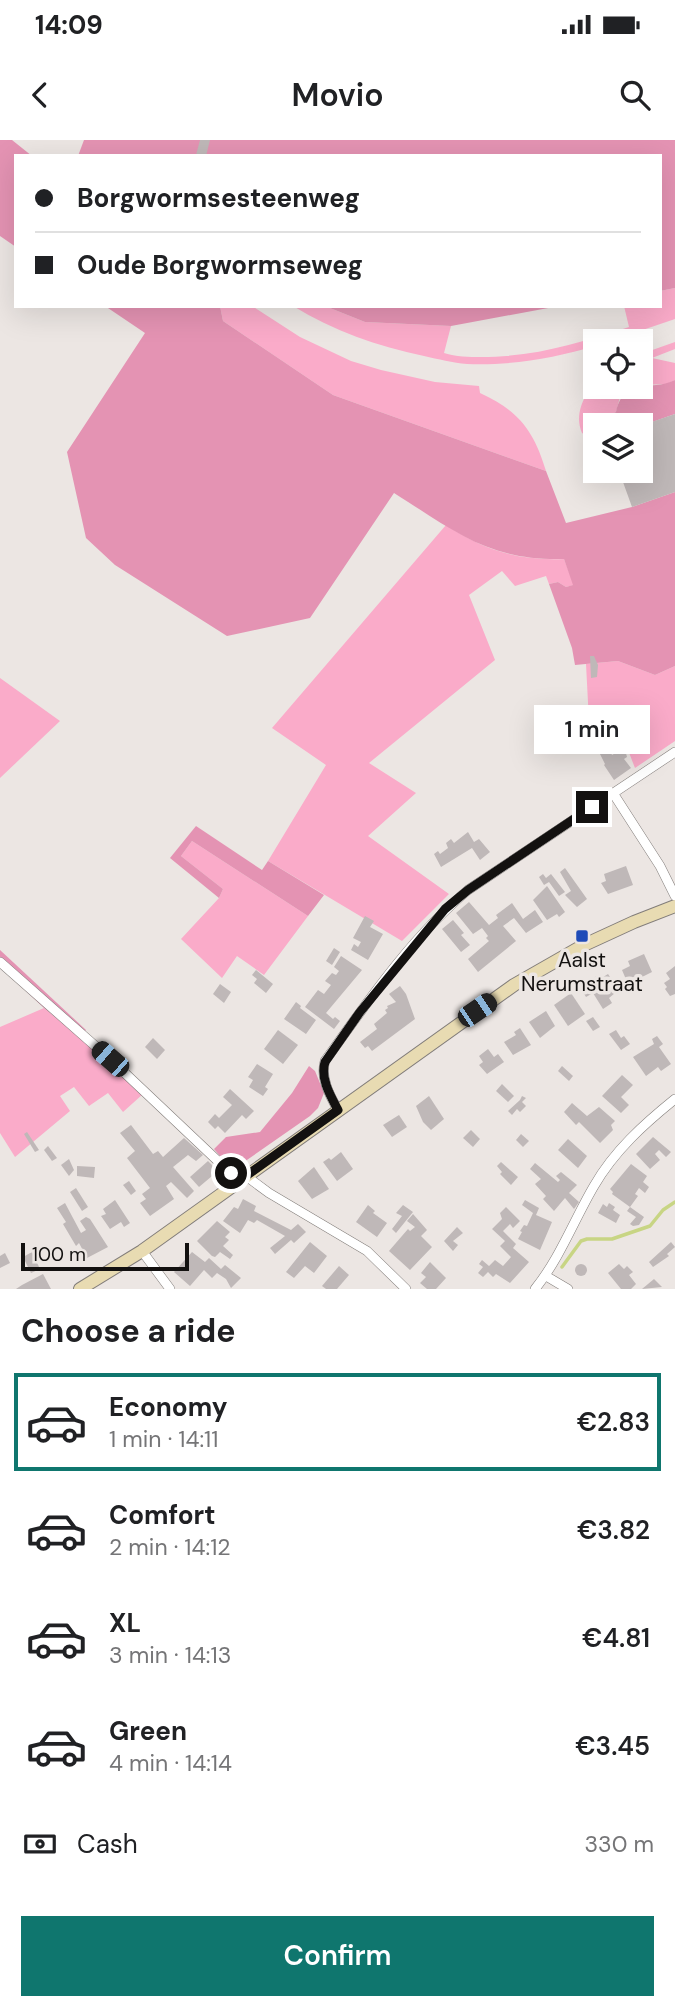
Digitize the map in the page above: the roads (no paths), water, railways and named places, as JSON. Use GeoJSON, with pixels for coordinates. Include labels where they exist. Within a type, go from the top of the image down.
{"type":"FeatureCollection","features":[{"type":"Feature","properties":{"kind":"main road"},"geometry":{"type":"LineString","coordinates":[[80,1289],[142,1251],[477,1010],[535,973],[608,933],[675,906]]}},
{"type":"Feature","properties":{"kind":"street"},"geometry":{"type":"LineString","coordinates":[[338,1110],[322,1071],[325,1062],[360,1012],[445,909],[468,890],[675,752]]}},
{"type":"Feature","properties":{"kind":"street"},"geometry":{"type":"LineString","coordinates":[[613,793],[660,866],[675,895]]}},
{"type":"Feature","properties":{"kind":"street"},"geometry":{"type":"LineString","coordinates":[[0,961],[243,1179],[367,1251],[406,1289]]}},
{"type":"Feature","properties":{"kind":"street"},"geometry":{"type":"LineString","coordinates":[[535,1289],[609,1162],[643,1126],[675,1099]]}},
{"type":"Feature","properties":{"kind":"street"},"geometry":{"type":"LineString","coordinates":[[142,1251],[170,1289]]}},
{"type":"Feature","properties":{"kind":"street"},"geometry":{"type":"LineString","coordinates":[[545,1276],[568,1289]]}},
{"type":"Feature","properties":{"kind":"waterway"},"geometry":{"type":"LineString","coordinates":[[562,1267],[581,1241],[612,1239],[650,1226],[663,1210],[675,1202]]}},
{"type":"Feature","properties":{"kind":"place","name":"Aalst Nerumstraat"},"geometry":{"type":"Point","coordinates":[582,936]}}]}
